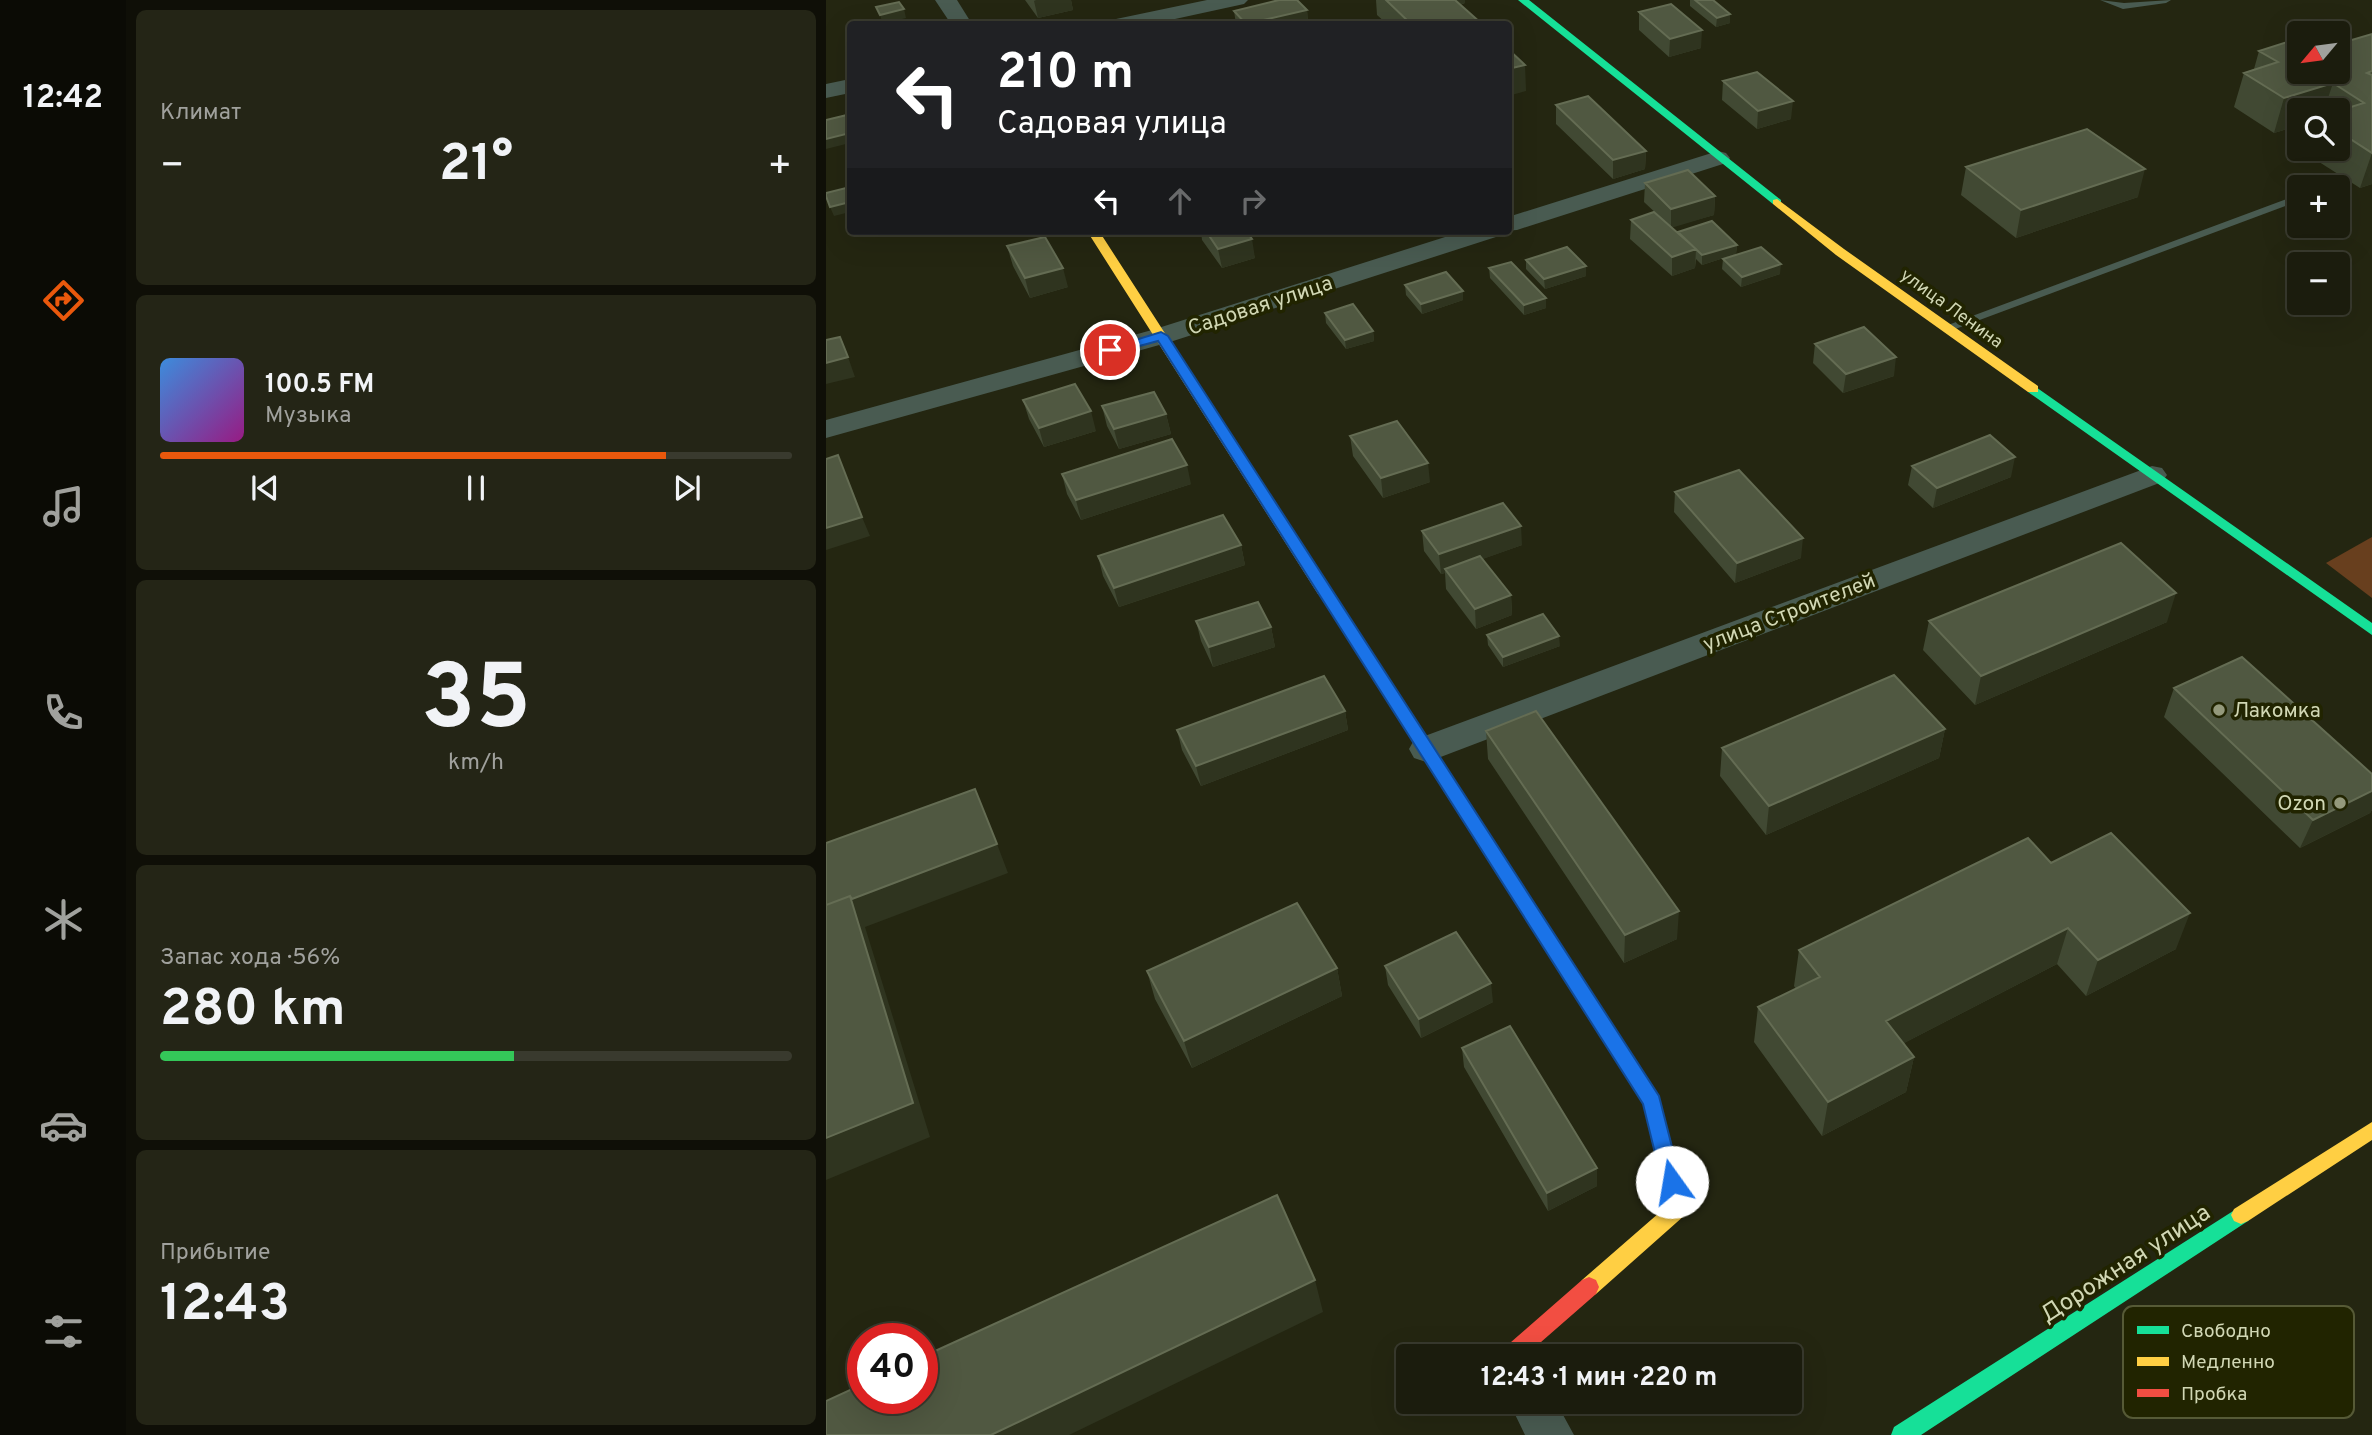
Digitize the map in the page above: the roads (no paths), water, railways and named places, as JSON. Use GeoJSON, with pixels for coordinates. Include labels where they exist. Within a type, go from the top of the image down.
{"type":"FeatureCollection","features":[{"type":"Feature","properties":{"kind":"street"},"geometry":{"type":"LineString","coordinates":[[946,0],[959,21]]}},
{"type":"Feature","properties":{"kind":"street"},"geometry":{"type":"LineString","coordinates":[[1138,21],[1237,0]]}},
{"type":"Feature","properties":{"kind":"street","name":"улица Ленина"},"geometry":{"type":"LineString","coordinates":[[1523,0],[1718,158],[1840,252],[2372,630]]}},
{"type":"Feature","properties":{"kind":"street"},"geometry":{"type":"LineString","coordinates":[[826,91],[847,87]]}},
{"type":"Feature","properties":{"kind":"street"},"geometry":{"type":"LineString","coordinates":[[1512,224],[1718,158]]}},
{"type":"Feature","properties":{"kind":"street"},"geometry":{"type":"LineString","coordinates":[[1096,235],[1652,1102],[1678,1209],[1524,1344]]}},
{"type":"Feature","properties":{"kind":"street","name":"Садовая улица"},"geometry":{"type":"LineString","coordinates":[[826,429],[1161,336],[1477,235]]}},
{"type":"Feature","properties":{"kind":"street","name":"улица Строителей"},"geometry":{"type":"LineString","coordinates":[[1426,750],[2152,475]]}},
{"type":"Feature","properties":{"kind":"street","name":"Дорожная улица"},"geometry":{"type":"LineString","coordinates":[[1903,1435],[2372,1130]]}},
{"type":"Feature","properties":{"kind":"street"},"geometry":{"type":"LineString","coordinates":[[1538,1414],[1550,1435]]}},
{"type":"Feature","properties":{"kind":"lane"},"geometry":{"type":"LineString","coordinates":[[2105,0],[2123,6],[2166,0]]}},
{"type":"Feature","properties":{"kind":"lane"},"geometry":{"type":"LineString","coordinates":[[1947,328],[2287,202]]}},
{"type":"Feature","properties":{"kind":"place","name":"Лакомка"},"geometry":{"type":"Point","coordinates":[2219,710]}},
{"type":"Feature","properties":{"kind":"place","name":"Ozon"},"geometry":{"type":"Point","coordinates":[2340,803]}}]}
